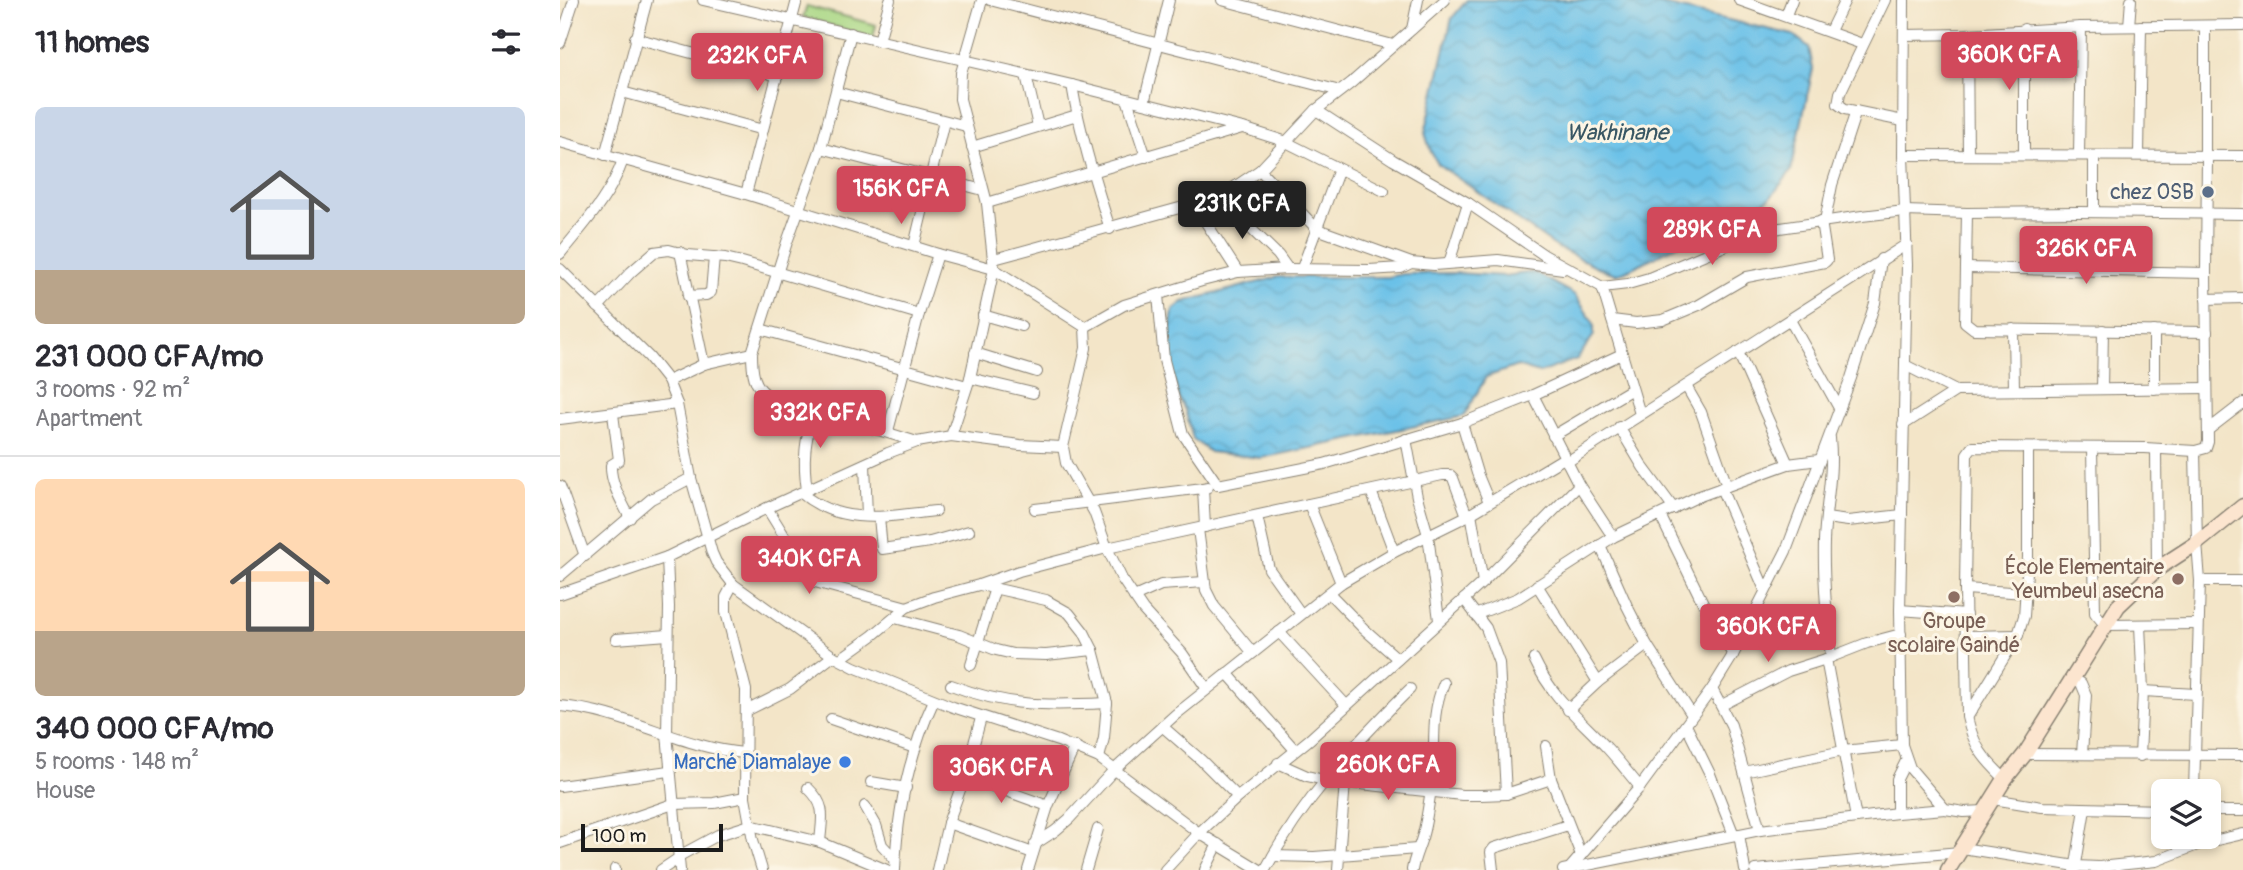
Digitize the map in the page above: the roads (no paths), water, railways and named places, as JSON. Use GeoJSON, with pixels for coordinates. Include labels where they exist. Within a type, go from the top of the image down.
{"type":"FeatureCollection","features":[{"type":"Feature","properties":{"kind":"main road"},"geometry":{"type":"LineString","coordinates":[[1948,870],[2118,606],[2157,569],[2197,543],[2243,506]]}},
{"type":"Feature","properties":{"kind":"street"},"geometry":{"type":"LineString","coordinates":[[560,43],[574,0]]}},
{"type":"Feature","properties":{"kind":"street"},"geometry":{"type":"LineString","coordinates":[[605,155],[646,0]]}},
{"type":"Feature","properties":{"kind":"street"},"geometry":{"type":"LineString","coordinates":[[703,0],[731,3],[1243,128],[1284,141],[1384,191]]}},
{"type":"Feature","properties":{"kind":"street"},"geometry":{"type":"LineString","coordinates":[[746,194],[797,0]]}},
{"type":"Feature","properties":{"kind":"street"},"geometry":{"type":"LineString","coordinates":[[879,41],[890,0]]}},
{"type":"Feature","properties":{"kind":"street"},"geometry":{"type":"LineString","coordinates":[[951,436],[975,354],[994,264],[987,203],[966,126],[959,85],[982,0]]}},
{"type":"Feature","properties":{"kind":"street"},"geometry":{"type":"LineString","coordinates":[[990,0],[1340,91]]}},
{"type":"Feature","properties":{"kind":"street"},"geometry":{"type":"LineString","coordinates":[[1144,103],[1168,0]]}},
{"type":"Feature","properties":{"kind":"street"},"geometry":{"type":"LineString","coordinates":[[1222,0],[1393,45]]}},
{"type":"Feature","properties":{"kind":"street"},"geometry":{"type":"LineString","coordinates":[[1412,29],[1418,0]]}},
{"type":"Feature","properties":{"kind":"street"},"geometry":{"type":"LineString","coordinates":[[994,264],[1224,194],[1259,170],[1316,110],[1445,0]]}},
{"type":"Feature","properties":{"kind":"street"},"geometry":{"type":"LineString","coordinates":[[1786,15],[1792,0]]}},
{"type":"Feature","properties":{"kind":"street"},"geometry":{"type":"LineString","coordinates":[[1830,31],[1845,0]]}},
{"type":"Feature","properties":{"kind":"street"},"geometry":{"type":"LineString","coordinates":[[1885,0],[1862,44],[1838,98],[1838,104],[1856,111],[1903,121]]}},
{"type":"Feature","properties":{"kind":"street"},"geometry":{"type":"LineString","coordinates":[[1904,0],[1903,155],[1907,244],[1900,610],[1902,744],[1906,761],[1917,778],[1945,809]]}},
{"type":"Feature","properties":{"kind":"street"},"geometry":{"type":"LineString","coordinates":[[2129,26],[2131,0]]}},
{"type":"Feature","properties":{"kind":"street"},"geometry":{"type":"LineString","coordinates":[[1744,1],[1862,44]]}},
{"type":"Feature","properties":{"kind":"street"},"geometry":{"type":"LineString","coordinates":[[1904,35],[2081,27],[2243,25]]}},
{"type":"Feature","properties":{"kind":"street"},"geometry":{"type":"LineString","coordinates":[[2139,155],[2141,26]]}},
{"type":"Feature","properties":{"kind":"street"},"geometry":{"type":"LineString","coordinates":[[2005,779],[1979,752],[1967,717],[1965,589],[1968,451],[1972,447],[2156,449],[2195,452],[2206,448],[2205,26]]}},
{"type":"Feature","properties":{"kind":"street"},"geometry":{"type":"LineString","coordinates":[[2079,155],[2081,27]]}},
{"type":"Feature","properties":{"kind":"street"},"geometry":{"type":"LineString","coordinates":[[2024,29],[2024,155]]}},
{"type":"Feature","properties":{"kind":"street"},"geometry":{"type":"LineString","coordinates":[[851,33],[821,148],[777,272],[752,353],[752,370],[759,389],[777,398],[917,442]]}},
{"type":"Feature","properties":{"kind":"street"},"geometry":{"type":"LineString","coordinates":[[1967,34],[1968,155]]}},
{"type":"Feature","properties":{"kind":"street"},"geometry":{"type":"LineString","coordinates":[[635,38],[778,76]]}},
{"type":"Feature","properties":{"kind":"street"},"geometry":{"type":"LineString","coordinates":[[1026,75],[1038,126]]}},
{"type":"Feature","properties":{"kind":"street"},"geometry":{"type":"LineString","coordinates":[[1072,85],[1092,172],[1110,229]]}},
{"type":"Feature","properties":{"kind":"street"},"geometry":{"type":"LineString","coordinates":[[622,92],[763,130]]}},
{"type":"Feature","properties":{"kind":"street"},"geometry":{"type":"LineString","coordinates":[[835,92],[966,126]]}},
{"type":"Feature","properties":{"kind":"street"},"geometry":{"type":"LineString","coordinates":[[1128,99],[1146,157]]}},
{"type":"Feature","properties":{"kind":"street"},"geometry":{"type":"LineString","coordinates":[[1316,110],[1393,160],[1468,203],[1569,270],[1602,287],[1649,278],[1760,231],[1905,211],[2243,214]]}},
{"type":"Feature","properties":{"kind":"street"},"geometry":{"type":"LineString","coordinates":[[1612,320],[1636,323],[1663,320],[1699,305],[1746,277],[1825,262],[1823,221],[1856,111]]}},
{"type":"Feature","properties":{"kind":"street"},"geometry":{"type":"LineString","coordinates":[[971,147],[1077,115]]}},
{"type":"Feature","properties":{"kind":"street"},"geometry":{"type":"LineString","coordinates":[[914,246],[944,121]]}},
{"type":"Feature","properties":{"kind":"street"},"geometry":{"type":"LineString","coordinates":[[987,203],[1243,128]]}},
{"type":"Feature","properties":{"kind":"street"},"geometry":{"type":"LineString","coordinates":[[560,142],[800,210],[937,254],[994,264],[1085,327]]}},
{"type":"Feature","properties":{"kind":"street"},"geometry":{"type":"LineString","coordinates":[[821,148],[984,190]]}},
{"type":"Feature","properties":{"kind":"street"},"geometry":{"type":"LineString","coordinates":[[1903,155],[2243,156]]}},
{"type":"Feature","properties":{"kind":"street"},"geometry":{"type":"LineString","coordinates":[[2094,156],[2094,212]]}},
{"type":"Feature","properties":{"kind":"street"},"geometry":{"type":"LineString","coordinates":[[562,247],[597,209],[618,174],[623,160]]}},
{"type":"Feature","properties":{"kind":"street"},"geometry":{"type":"LineString","coordinates":[[1302,268],[1339,169]]}},
{"type":"Feature","properties":{"kind":"street"},"geometry":{"type":"LineString","coordinates":[[1259,170],[1317,229],[1411,264],[1497,260],[1569,270]]}},
{"type":"Feature","properties":{"kind":"street"},"geometry":{"type":"LineString","coordinates":[[1224,194],[1249,227],[1288,268]]}},
{"type":"Feature","properties":{"kind":"street"},"geometry":{"type":"LineString","coordinates":[[1449,263],[1468,203]]}},
{"type":"Feature","properties":{"kind":"street"},"geometry":{"type":"LineString","coordinates":[[1194,205],[1238,272]]}},
{"type":"Feature","properties":{"kind":"street"},"geometry":{"type":"LineString","coordinates":[[1967,213],[1965,321],[1974,329],[2207,332]]}},
{"type":"Feature","properties":{"kind":"street"},"geometry":{"type":"LineString","coordinates":[[1034,848],[1069,819],[1114,770],[1162,726],[1341,583],[1565,460],[1907,244]]}},
{"type":"Feature","properties":{"kind":"street"},"geometry":{"type":"LineString","coordinates":[[598,307],[651,253],[662,250],[742,262],[919,314]]}},
{"type":"Feature","properties":{"kind":"street"},"geometry":{"type":"LineString","coordinates":[[680,252],[704,364]]}},
{"type":"Feature","properties":{"kind":"street"},"geometry":{"type":"LineString","coordinates":[[888,431],[937,254]]}},
{"type":"Feature","properties":{"kind":"street"},"geometry":{"type":"LineString","coordinates":[[688,296],[711,292],[714,257]]}},
{"type":"Feature","properties":{"kind":"street"},"geometry":{"type":"LineString","coordinates":[[1567,869],[1640,787],[1712,690],[1733,655],[1786,551],[1819,460],[1830,438],[1875,303],[1881,259]]}},
{"type":"Feature","properties":{"kind":"street"},"geometry":{"type":"LineString","coordinates":[[1085,327],[1124,305],[1238,272],[1288,268],[1369,270],[1401,268],[1411,264]]}},
{"type":"Feature","properties":{"kind":"street"},"geometry":{"type":"LineString","coordinates":[[1966,268],[2206,273]]}},
{"type":"Feature","properties":{"kind":"street"},"geometry":{"type":"LineString","coordinates":[[560,269],[649,357],[668,381],[677,404],[691,478],[716,562],[733,584],[836,658],[869,674],[981,718],[1075,746],[1099,758],[1199,833],[1262,870],[1324,780],[1410,689]]}},
{"type":"Feature","properties":{"kind":"street"},"geometry":{"type":"LineString","coordinates":[[1602,287],[1640,414]]}},
{"type":"Feature","properties":{"kind":"street"},"geometry":{"type":"LineString","coordinates":[[1158,295],[1164,360],[1183,434],[1218,485]]}},
{"type":"Feature","properties":{"kind":"street"},"geometry":{"type":"LineString","coordinates":[[2206,299],[2243,298]]}},
{"type":"Feature","properties":{"kind":"street"},"geometry":{"type":"LineString","coordinates":[[983,315],[1021,326]]}},
{"type":"Feature","properties":{"kind":"street"},"geometry":{"type":"LineString","coordinates":[[1790,320],[1839,408]]}},
{"type":"Feature","properties":{"kind":"street"},"geometry":{"type":"LineString","coordinates":[[1085,327],[1086,348],[1063,447],[1070,470],[1089,503],[1107,548],[1134,597],[1208,688]]}},
{"type":"Feature","properties":{"kind":"street"},"geometry":{"type":"LineString","coordinates":[[760,329],[905,369],[1033,393]]}},
{"type":"Feature","properties":{"kind":"street"},"geometry":{"type":"LineString","coordinates":[[2013,329],[2014,390]]}},
{"type":"Feature","properties":{"kind":"street"},"geometry":{"type":"LineString","coordinates":[[2102,389],[2103,330]]}},
{"type":"Feature","properties":{"kind":"street"},"geometry":{"type":"LineString","coordinates":[[2154,331],[2154,388]]}},
{"type":"Feature","properties":{"kind":"street"},"geometry":{"type":"LineString","coordinates":[[1738,352],[1788,464]]}},
{"type":"Feature","properties":{"kind":"street"},"geometry":{"type":"LineString","coordinates":[[668,381],[704,364],[752,353]]}},
{"type":"Feature","properties":{"kind":"street"},"geometry":{"type":"LineString","coordinates":[[975,354],[1037,372]]}},
{"type":"Feature","properties":{"kind":"street"},"geometry":{"type":"LineString","coordinates":[[1035,509],[1203,488],[1325,464],[1462,423],[1533,395],[1622,354]]}},
{"type":"Feature","properties":{"kind":"street"},"geometry":{"type":"LineString","coordinates":[[1905,365],[1956,391],[2207,388]]}},
{"type":"Feature","properties":{"kind":"street"},"geometry":{"type":"LineString","coordinates":[[1686,386],[1701,412],[1724,487],[1765,590]]}},
{"type":"Feature","properties":{"kind":"street"},"geometry":{"type":"LineString","coordinates":[[1553,436],[1632,389]]}},
{"type":"Feature","properties":{"kind":"street"},"geometry":{"type":"LineString","coordinates":[[1903,425],[1956,391]]}},
{"type":"Feature","properties":{"kind":"street"},"geometry":{"type":"LineString","coordinates":[[1533,395],[1579,485],[1613,537]]}},
{"type":"Feature","properties":{"kind":"street"},"geometry":{"type":"LineString","coordinates":[[2208,430],[2243,403]]}},
{"type":"Feature","properties":{"kind":"street"},"geometry":{"type":"LineString","coordinates":[[560,419],[677,404]]}},
{"type":"Feature","properties":{"kind":"street"},"geometry":{"type":"LineString","coordinates":[[813,409],[803,466],[804,491],[814,504],[834,513],[851,516],[879,517],[936,511]]}},
{"type":"Feature","properties":{"kind":"street"},"geometry":{"type":"LineString","coordinates":[[613,414],[619,460],[611,465],[610,470],[620,500],[630,518]]}},
{"type":"Feature","properties":{"kind":"street"},"geometry":{"type":"LineString","coordinates":[[1462,423],[1489,502]]}},
{"type":"Feature","properties":{"kind":"street"},"geometry":{"type":"LineString","coordinates":[[1619,427],[1643,467],[1674,509]]}},
{"type":"Feature","properties":{"kind":"street"},"geometry":{"type":"LineString","coordinates":[[560,594],[667,557],[767,508],[917,442],[951,436],[1020,445],[1063,447]]}},
{"type":"Feature","properties":{"kind":"street"},"geometry":{"type":"LineString","coordinates":[[1830,438],[1832,464],[1826,518],[1825,568],[1828,658],[1856,818]]}},
{"type":"Feature","properties":{"kind":"street"},"geometry":{"type":"LineString","coordinates":[[1406,439],[1428,535],[1439,620]]}},
{"type":"Feature","properties":{"kind":"street"},"geometry":{"type":"LineString","coordinates":[[1967,717],[2018,635],[2024,616],[2028,557],[2028,448]]}},
{"type":"Feature","properties":{"kind":"street"},"geometry":{"type":"LineString","coordinates":[[2092,448],[2095,613],[2105,625],[2198,624]]}},
{"type":"Feature","properties":{"kind":"street"},"geometry":{"type":"LineString","coordinates":[[2156,449],[2157,569]]}},
{"type":"Feature","properties":{"kind":"street"},"geometry":{"type":"LineString","coordinates":[[2194,779],[2200,581],[2195,452]]}},
{"type":"Feature","properties":{"kind":"street"},"geometry":{"type":"LineString","coordinates":[[1475,615],[1518,598],[1613,537],[1660,514],[1788,464],[1819,460]]}},
{"type":"Feature","properties":{"kind":"street"},"geometry":{"type":"LineString","coordinates":[[865,464],[867,516]]}},
{"type":"Feature","properties":{"kind":"street"},"geometry":{"type":"LineString","coordinates":[[746,711],[790,689],[895,618],[907,607],[934,597],[1018,571],[1107,548],[1442,475],[1452,476],[1469,515],[1483,582]]}},
{"type":"Feature","properties":{"kind":"street"},"geometry":{"type":"LineString","coordinates":[[560,576],[651,499],[691,478]]}},
{"type":"Feature","properties":{"kind":"street"},"geometry":{"type":"LineString","coordinates":[[1165,870],[1199,833],[1238,797],[1295,750],[1483,582],[1579,485]]}},
{"type":"Feature","properties":{"kind":"street"},"geometry":{"type":"LineString","coordinates":[[560,486],[585,556]]}},
{"type":"Feature","properties":{"kind":"street"},"geometry":{"type":"LineString","coordinates":[[1203,488],[1205,582],[1214,606],[1253,653]]}},
{"type":"Feature","properties":{"kind":"street"},"geometry":{"type":"LineString","coordinates":[[1371,491],[1394,552]]}},
{"type":"Feature","properties":{"kind":"street"},"geometry":{"type":"LineString","coordinates":[[1309,504],[1341,583]]}},
{"type":"Feature","properties":{"kind":"street"},"geometry":{"type":"LineString","coordinates":[[767,508],[808,576],[815,582],[907,607]]}},
{"type":"Feature","properties":{"kind":"street"},"geometry":{"type":"LineString","coordinates":[[1660,514],[1709,615],[1733,655]]}},
{"type":"Feature","properties":{"kind":"street"},"geometry":{"type":"LineString","coordinates":[[1826,518],[1848,521],[1902,515]]}},
{"type":"Feature","properties":{"kind":"street"},"geometry":{"type":"LineString","coordinates":[[1257,516],[1269,569],[1301,614]]}},
{"type":"Feature","properties":{"kind":"street"},"geometry":{"type":"LineString","coordinates":[[879,517],[882,549],[930,542],[970,531]]}},
{"type":"Feature","properties":{"kind":"street"},"geometry":{"type":"LineString","coordinates":[[1600,545],[1647,645],[1692,715]]}},
{"type":"Feature","properties":{"kind":"street"},"geometry":{"type":"LineString","coordinates":[[667,557],[667,734],[680,870]]}},
{"type":"Feature","properties":{"kind":"street"},"geometry":{"type":"LineString","coordinates":[[2200,581],[2243,581]]}},
{"type":"Feature","properties":{"kind":"street"},"geometry":{"type":"LineString","coordinates":[[1134,597],[1161,585],[1205,582]]}},
{"type":"Feature","properties":{"kind":"street"},"geometry":{"type":"LineString","coordinates":[[733,584],[726,597],[726,612],[744,675],[745,797],[762,870]]}},
{"type":"Feature","properties":{"kind":"street"},"geometry":{"type":"LineString","coordinates":[[979,585],[1046,600],[1077,621],[1093,650],[1107,703],[1099,758]]}},
{"type":"Feature","properties":{"kind":"street"},"geometry":{"type":"LineString","coordinates":[[1538,585],[1598,682]]}},
{"type":"Feature","properties":{"kind":"street"},"geometry":{"type":"LineString","coordinates":[[971,665],[995,588]]}},
{"type":"Feature","properties":{"kind":"street"},"geometry":{"type":"LineString","coordinates":[[1965,589],[2025,593]]}},
{"type":"Feature","properties":{"kind":"street"},"geometry":{"type":"LineString","coordinates":[[1329,593],[1398,659]]}},
{"type":"Feature","properties":{"kind":"street"},"geometry":{"type":"LineString","coordinates":[[1464,599],[1482,622],[1494,646],[1501,673],[1506,794]]}},
{"type":"Feature","properties":{"kind":"street"},"geometry":{"type":"LineString","coordinates":[[1900,610],[1966,615]]}},
{"type":"Feature","properties":{"kind":"street"},"geometry":{"type":"LineString","coordinates":[[895,618],[979,642],[1004,652],[1029,655],[1072,654],[1093,650]]}},
{"type":"Feature","properties":{"kind":"street"},"geometry":{"type":"LineString","coordinates":[[2140,625],[2143,691],[2140,756]]}},
{"type":"Feature","properties":{"kind":"street"},"geometry":{"type":"LineString","coordinates":[[1279,632],[1346,705]]}},
{"type":"Feature","properties":{"kind":"street"},"geometry":{"type":"LineString","coordinates":[[1722,705],[1788,671],[1900,634]]}},
{"type":"Feature","properties":{"kind":"street"},"geometry":{"type":"LineString","coordinates":[[616,639],[668,635]]}},
{"type":"Feature","properties":{"kind":"street"},"geometry":{"type":"LineString","coordinates":[[1966,636],[2018,635]]}},
{"type":"Feature","properties":{"kind":"street"},"geometry":{"type":"LineString","coordinates":[[1568,710],[1598,682],[1647,645]]}},
{"type":"Feature","properties":{"kind":"street"},"geometry":{"type":"LineString","coordinates":[[1534,659],[1549,687],[1568,710],[1606,747],[1640,787]]}},
{"type":"Feature","properties":{"kind":"street"},"geometry":{"type":"LineString","coordinates":[[1227,673],[1295,750]]}},
{"type":"Feature","properties":{"kind":"street"},"geometry":{"type":"LineString","coordinates":[[2072,678],[2081,683],[2086,695],[2082,754]]}},
{"type":"Feature","properties":{"kind":"street"},"geometry":{"type":"LineString","coordinates":[[1412,870],[1423,835],[1433,771],[1434,723],[1444,682]]}},
{"type":"Feature","properties":{"kind":"street"},"geometry":{"type":"LineString","coordinates":[[951,685],[976,695],[1030,705],[1107,703]]}},
{"type":"Feature","properties":{"kind":"street"},"geometry":{"type":"LineString","coordinates":[[1712,690],[1731,725],[1760,830]]}},
{"type":"Feature","properties":{"kind":"street"},"geometry":{"type":"LineString","coordinates":[[2143,691],[2196,694]]}},
{"type":"Feature","properties":{"kind":"street"},"geometry":{"type":"LineString","coordinates":[[895,865],[906,788],[915,748],[920,729],[934,700]]}},
{"type":"Feature","properties":{"kind":"street"},"geometry":{"type":"LineString","coordinates":[[560,705],[588,709],[649,726],[667,734],[744,753]]}},
{"type":"Feature","properties":{"kind":"street"},"geometry":{"type":"LineString","coordinates":[[937,870],[948,823],[965,776],[981,718]]}},
{"type":"Feature","properties":{"kind":"street"},"geometry":{"type":"LineString","coordinates":[[831,719],[915,748]]}},
{"type":"Feature","properties":{"kind":"street"},"geometry":{"type":"LineString","coordinates":[[1686,725],[1736,834],[1745,870]]}},
{"type":"Feature","properties":{"kind":"street"},"geometry":{"type":"LineString","coordinates":[[1162,726],[1238,797]]}},
{"type":"Feature","properties":{"kind":"street"},"geometry":{"type":"LineString","coordinates":[[1744,772],[1843,751],[1902,744]]}},
{"type":"Feature","properties":{"kind":"street"},"geometry":{"type":"LineString","coordinates":[[1028,870],[1048,806],[1075,746]]}},
{"type":"Feature","properties":{"kind":"street"},"geometry":{"type":"LineString","coordinates":[[1546,746],[1551,779],[1581,855]]}},
{"type":"Feature","properties":{"kind":"street"},"geometry":{"type":"LineString","coordinates":[[2025,754],[2243,755]]}},
{"type":"Feature","properties":{"kind":"street"},"geometry":{"type":"LineString","coordinates":[[1897,813],[1897,779],[1906,761]]}},
{"type":"Feature","properties":{"kind":"street"},"geometry":{"type":"LineString","coordinates":[[1278,763],[1307,776],[1324,780],[1462,795],[1506,794],[1551,779]]}},
{"type":"Feature","properties":{"kind":"street"},"geometry":{"type":"LineString","coordinates":[[560,786],[669,771]]}},
{"type":"Feature","properties":{"kind":"street"},"geometry":{"type":"LineString","coordinates":[[965,776],[1048,806]]}},
{"type":"Feature","properties":{"kind":"street"},"geometry":{"type":"LineString","coordinates":[[871,782],[906,788]]}},
{"type":"Feature","properties":{"kind":"street"},"geometry":{"type":"LineString","coordinates":[[1338,870],[1345,782]]}},
{"type":"Feature","properties":{"kind":"street"},"geometry":{"type":"LineString","coordinates":[[808,788],[818,797],[822,807],[821,842]]}},
{"type":"Feature","properties":{"kind":"street"},"geometry":{"type":"LineString","coordinates":[[560,843],[673,804],[714,803],[745,797]]}},
{"type":"Feature","properties":{"kind":"street"},"geometry":{"type":"LineString","coordinates":[[1993,799],[2042,807],[2151,810]]}},
{"type":"Feature","properties":{"kind":"street"},"geometry":{"type":"LineString","coordinates":[[865,806],[876,825],[882,845],[895,865]]}},
{"type":"Feature","properties":{"kind":"street"},"geometry":{"type":"LineString","coordinates":[[1567,869],[1760,830],[1897,813],[1945,809],[1985,811]]}},
{"type":"Feature","properties":{"kind":"street"},"geometry":{"type":"LineString","coordinates":[[2076,868],[2085,809]]}},
{"type":"Feature","properties":{"kind":"street"},"geometry":{"type":"LineString","coordinates":[[2221,811],[2243,811]]}},
{"type":"Feature","properties":{"kind":"street"},"geometry":{"type":"LineString","coordinates":[[948,823],[1034,848]]}},
{"type":"Feature","properties":{"kind":"street"},"geometry":{"type":"LineString","coordinates":[[661,870],[719,835],[750,825],[821,842],[887,870]]}},
{"type":"Feature","properties":{"kind":"street"},"geometry":{"type":"LineString","coordinates":[[1493,870],[1491,852],[1494,848],[1568,825]]}},
{"type":"Feature","properties":{"kind":"street"},"geometry":{"type":"LineString","coordinates":[[1086,870],[1098,829]]}},
{"type":"Feature","properties":{"kind":"street"},"geometry":{"type":"LineString","coordinates":[[1755,870],[1806,868],[1961,850],[2076,868],[2123,867],[2156,861],[2200,844],[2243,834]]}},
{"type":"Feature","properties":{"kind":"street"},"geometry":{"type":"LineString","coordinates":[[1205,870],[1217,844]]}},
{"type":"Feature","properties":{"kind":"street"},"geometry":{"type":"LineString","coordinates":[[1273,856],[1339,855],[1417,849]]}},
{"type":"Feature","properties":{"kind":"water","name":"Wakhinane"},"geometry":{"type":"Polygon","coordinates":[[[1467,0],[1624,0],[1643,5],[1647,1],[1793,35],[1809,47],[1813,69],[1791,171],[1770,198],[1626,271],[1616,274],[1604,270],[1558,248],[1438,164],[1431,152],[1425,133],[1452,18],[1467,0]]]}},
{"type":"Feature","properties":{"kind":"water"},"geometry":{"type":"Polygon","coordinates":[[[1534,272],[1575,295],[1594,324],[1594,335],[1577,359],[1539,373],[1517,366],[1486,377],[1464,416],[1261,458],[1210,452],[1193,439],[1167,352],[1173,310],[1183,302],[1278,277],[1388,277],[1403,274],[1456,273],[1504,276],[1534,272]]]}},
{"type":"Feature","properties":{"kind":"place","name":"chez OSB"},"geometry":{"type":"Point","coordinates":[2208,192]}},
{"type":"Feature","properties":{"kind":"place","name":"École Elementaire Yeumbeul asecna"},"geometry":{"type":"Point","coordinates":[2178,579]}},
{"type":"Feature","properties":{"kind":"place","name":"Groupe scolaire Gaindé"},"geometry":{"type":"Point","coordinates":[1954,597]}},
{"type":"Feature","properties":{"kind":"place","name":"Marché Diamalaye"},"geometry":{"type":"Point","coordinates":[845,762]}}]}
